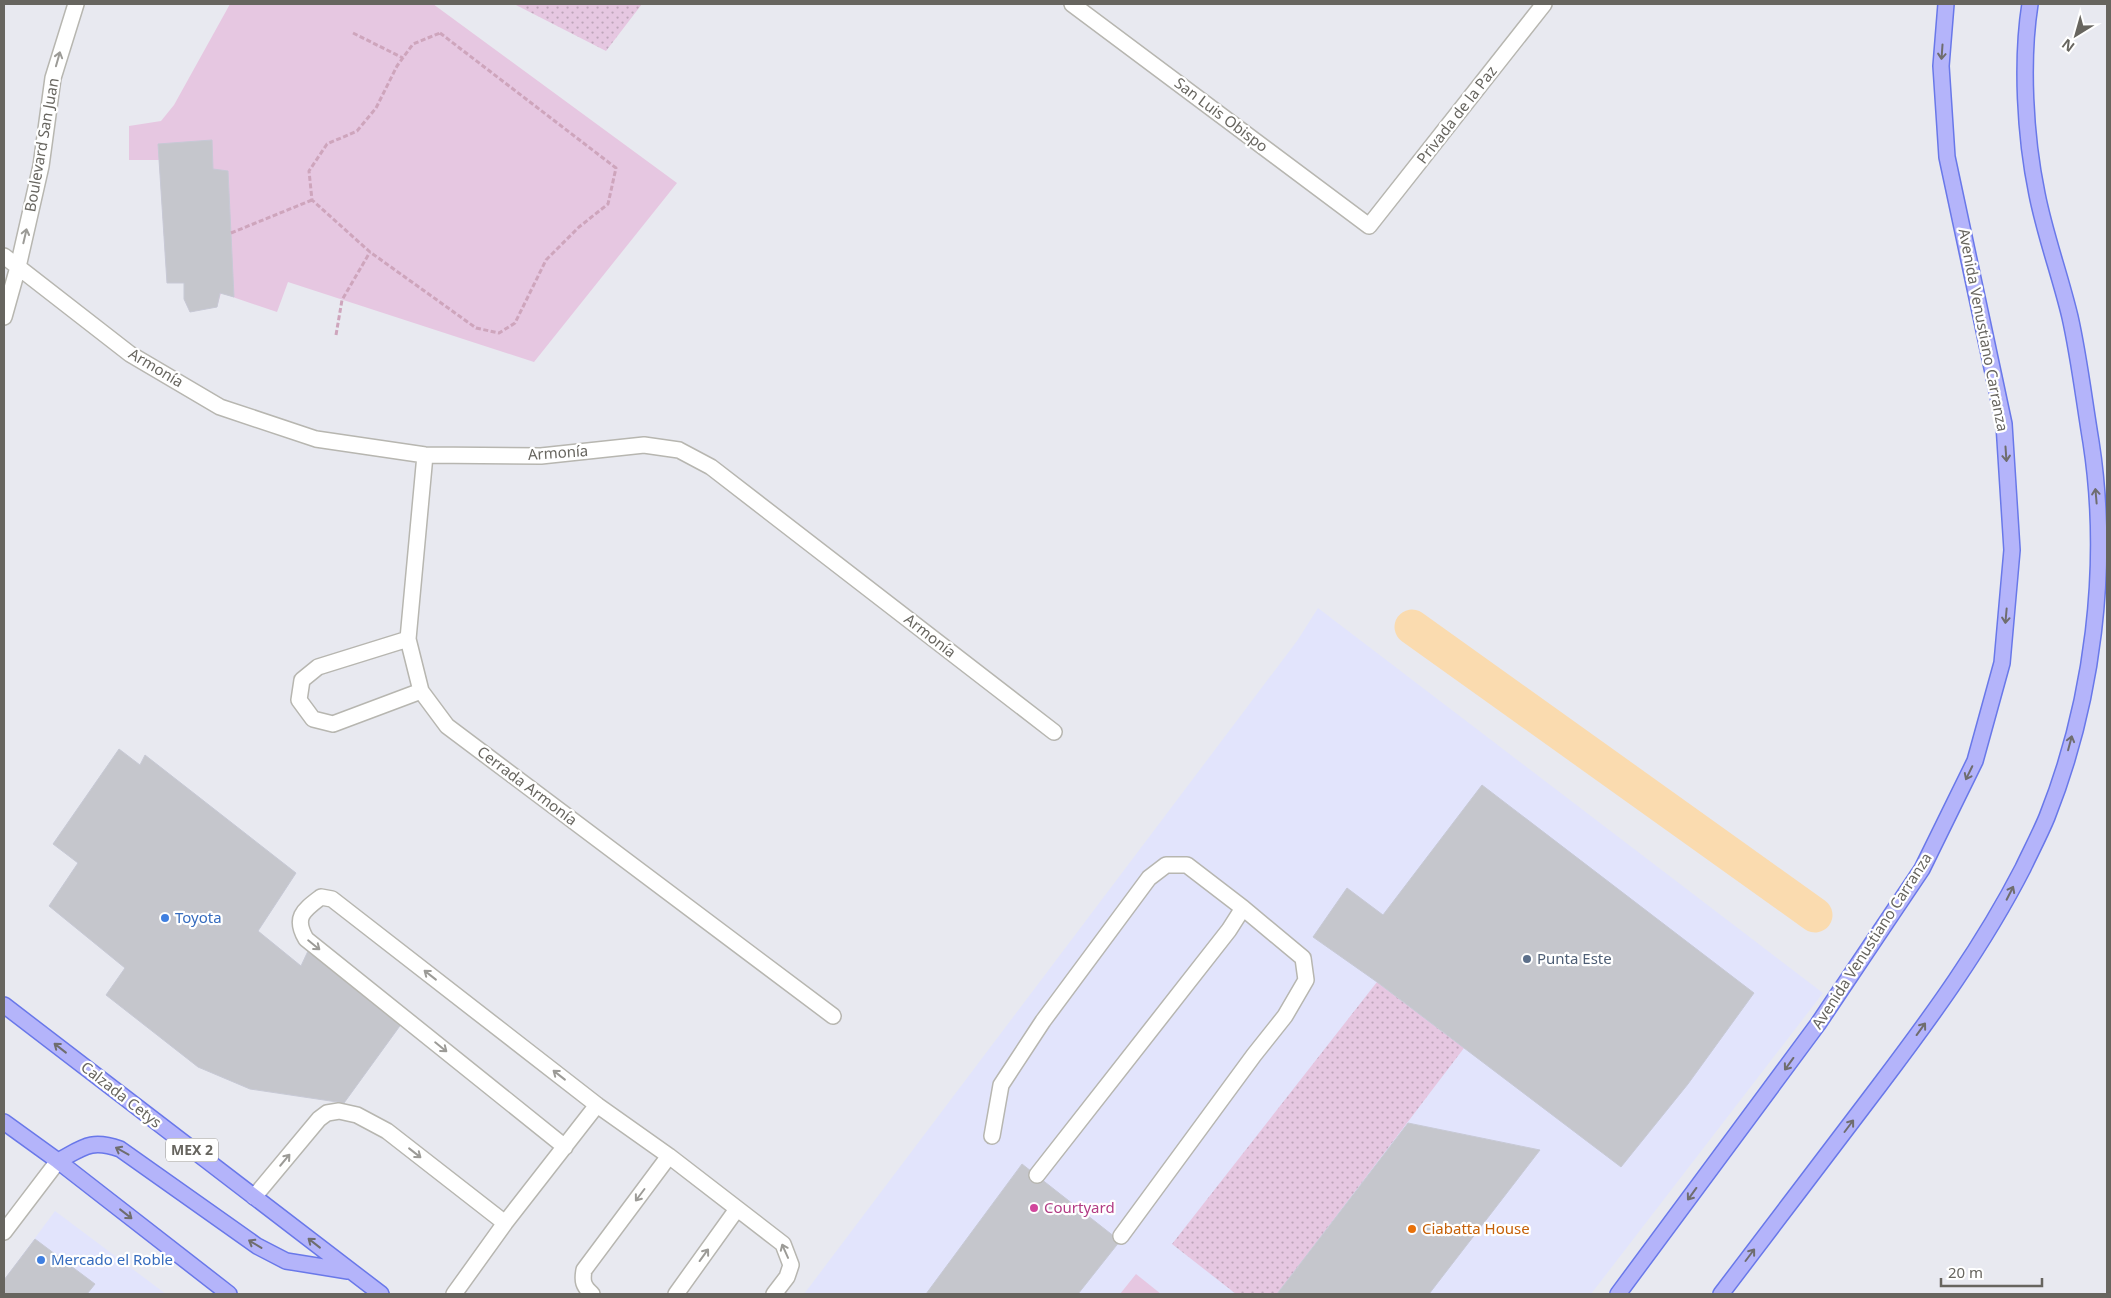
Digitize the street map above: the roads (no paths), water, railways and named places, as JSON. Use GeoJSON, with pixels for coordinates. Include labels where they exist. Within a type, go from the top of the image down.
{"type":"FeatureCollection","features":[{"type":"Feature","properties":{"kind":"main road","name":"Avenida Venustiano Carranza"},"geometry":{"type":"LineString","coordinates":[[1618,1294],[1818,1024],[1922,869],[1974,761],[2002,663],[2012,550],[2004,424],[1947,157],[1942,66],[1946,4]]}},
{"type":"Feature","properties":{"kind":"main road"},"geometry":{"type":"LineString","coordinates":[[1721,1294],[1944,998],[1998,916],[2047,818],[2064,768],[2082,699],[2091,646],[2098,582],[2099,526],[2092,448],[2070,320],[2036,193],[2028,136],[2025,62],[2030,4]]}},
{"type":"Feature","properties":{"kind":"main road","name":"Calzada Cetys"},"geometry":{"type":"LineString","coordinates":[[4,1005],[381,1294]]}},
{"type":"Feature","properties":{"kind":"main road"},"geometry":{"type":"LineString","coordinates":[[4,1122],[58,1161],[229,1294]]}},
{"type":"Feature","properties":{"kind":"main road"},"geometry":{"type":"LineString","coordinates":[[58,1161],[93,1144],[103,1143],[120,1149],[257,1246],[286,1261],[352,1272]]}},
{"type":"Feature","properties":{"kind":"street","name":"Boulevard San Juan"},"geometry":{"type":"LineString","coordinates":[[4,317],[18,267],[41,166],[53,78],[76,4]]}},
{"type":"Feature","properties":{"kind":"street","name":"San Luis Obispo"},"geometry":{"type":"LineString","coordinates":[[1072,4],[1369,226]]}},
{"type":"Feature","properties":{"kind":"street","name":"Privada de la Paz"},"geometry":{"type":"LineString","coordinates":[[1369,226],[1544,4]]}},
{"type":"Feature","properties":{"kind":"street","name":"Armonía"},"geometry":{"type":"LineString","coordinates":[[4,256],[130,354],[220,407],[316,439],[425,455],[541,456],[644,445],[680,450],[711,467],[1054,732]]}},
{"type":"Feature","properties":{"kind":"street","name":"Cerrada Armonía"},"geometry":{"type":"LineString","coordinates":[[425,455],[408,639],[421,691],[447,726],[833,1016]]}},
{"type":"Feature","properties":{"kind":"street"},"geometry":{"type":"LineString","coordinates":[[408,639],[318,667],[302,680],[299,700],[313,719],[332,724],[421,691]]}},
{"type":"Feature","properties":{"kind":"street"},"geometry":{"type":"LineString","coordinates":[[992,1136],[1001,1085],[1043,1021],[1149,878],[1166,865],[1187,865],[1244,908],[1303,958],[1306,980],[1285,1016],[1254,1055],[1121,1236]]}},
{"type":"Feature","properties":{"kind":"street"},"geometry":{"type":"LineString","coordinates":[[565,1147],[306,939],[300,928],[300,917],[321,897],[332,899],[597,1104],[669,1156],[783,1244],[791,1265],[787,1277],[774,1294]]}},
{"type":"Feature","properties":{"kind":"street"},"geometry":{"type":"LineString","coordinates":[[1037,1175],[1229,930],[1244,908]]}},
{"type":"Feature","properties":{"kind":"street"},"geometry":{"type":"LineString","coordinates":[[454,1294],[505,1223],[597,1104]]}},
{"type":"Feature","properties":{"kind":"street"},"geometry":{"type":"LineString","coordinates":[[254,1197],[319,1119],[327,1113],[339,1111],[357,1115],[387,1131],[505,1223]]}},
{"type":"Feature","properties":{"kind":"street"},"geometry":{"type":"LineString","coordinates":[[592,1294],[586,1289],[582,1281],[584,1270],[669,1156]]}},
{"type":"Feature","properties":{"kind":"street"},"geometry":{"type":"LineString","coordinates":[[4,1232],[58,1161]]}},
{"type":"Feature","properties":{"kind":"street"},"geometry":{"type":"LineString","coordinates":[[676,1294],[737,1210]]}},
{"type":"Feature","properties":{"kind":"waterway"},"geometry":{"type":"LineString","coordinates":[[1412,627],[1815,915]]}},
{"type":"Feature","properties":{"kind":"place","name":"Toyota"},"geometry":{"type":"Point","coordinates":[165,918]}},
{"type":"Feature","properties":{"kind":"place","name":"Punta Este"},"geometry":{"type":"Point","coordinates":[1527,959]}},
{"type":"Feature","properties":{"kind":"place","name":"Courtyard"},"geometry":{"type":"Point","coordinates":[1034,1208]}},
{"type":"Feature","properties":{"kind":"place","name":"Ciabatta House"},"geometry":{"type":"Point","coordinates":[1412,1229]}},
{"type":"Feature","properties":{"kind":"place","name":"Mercado el Roble"},"geometry":{"type":"Point","coordinates":[41,1260]}}]}
